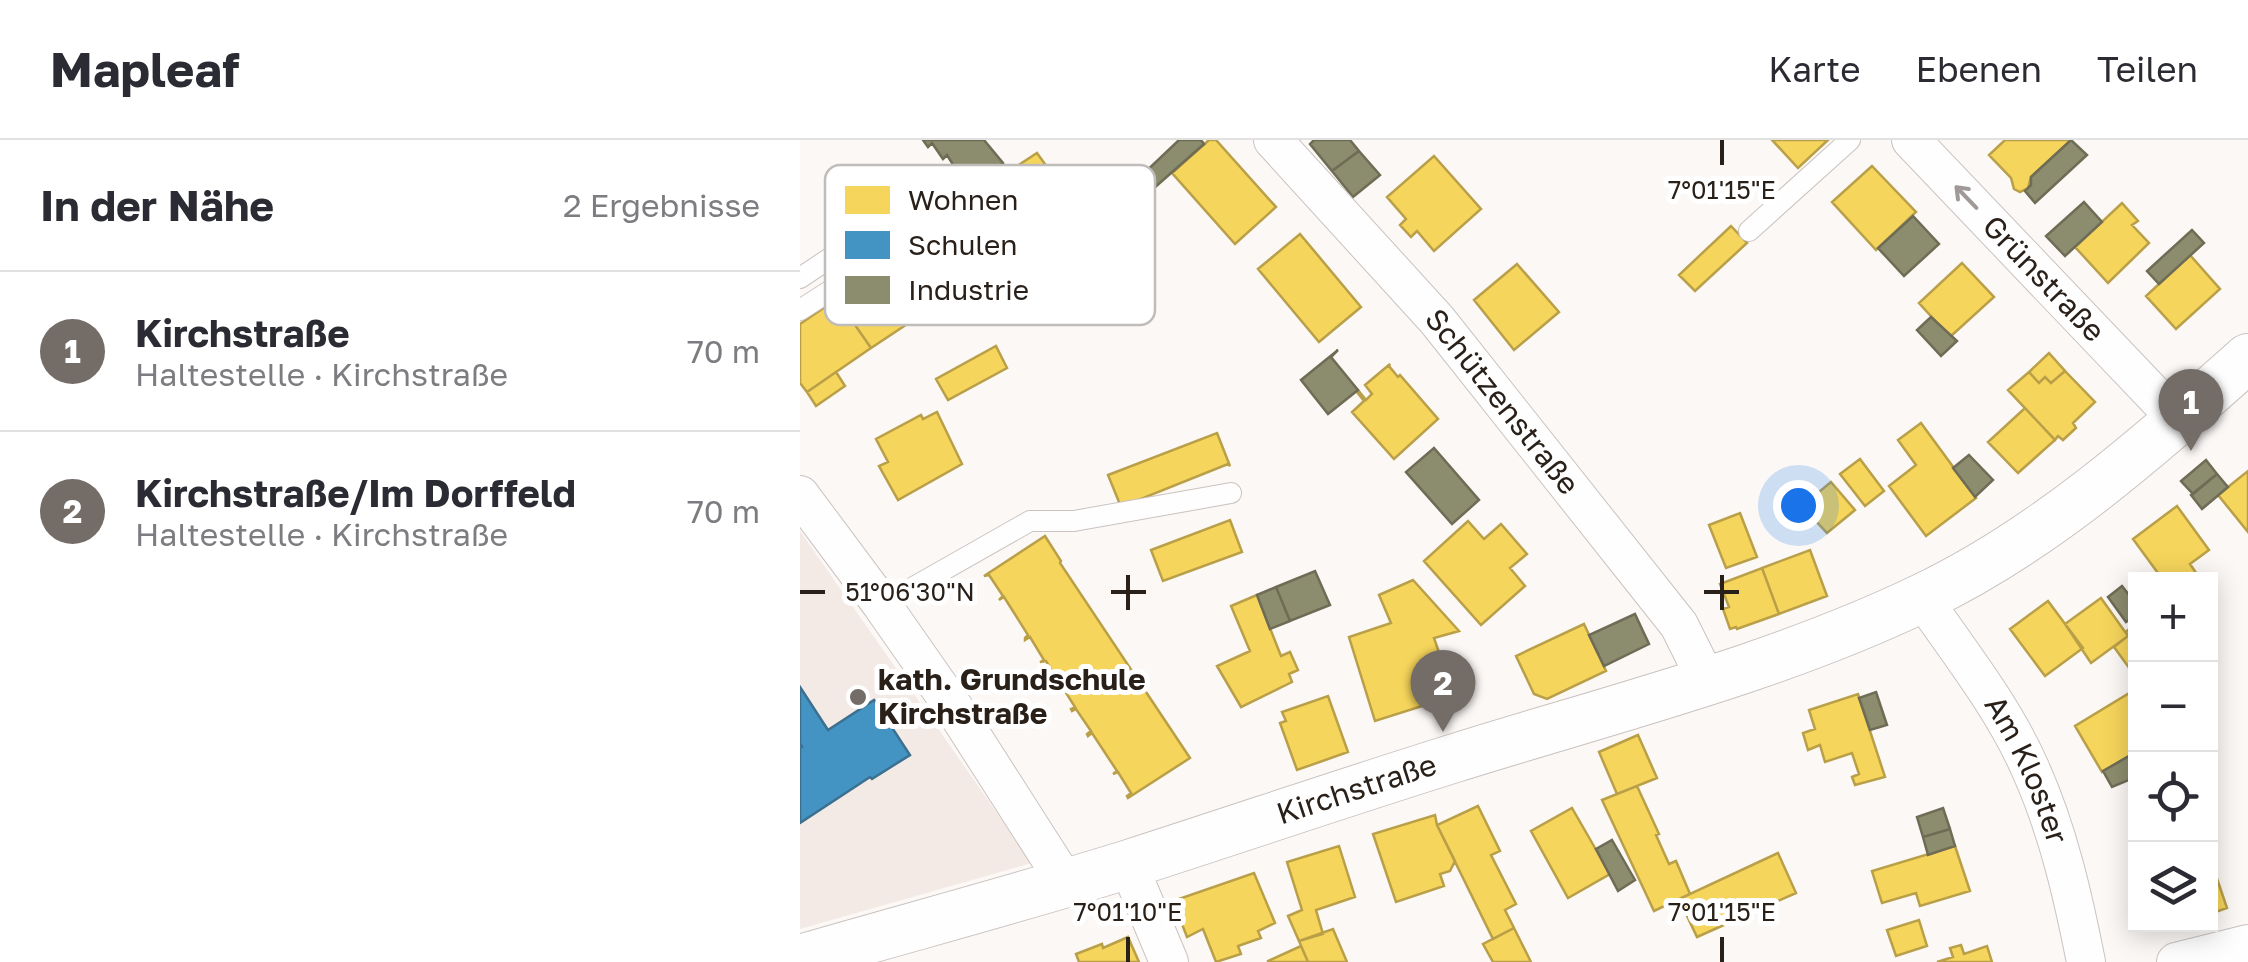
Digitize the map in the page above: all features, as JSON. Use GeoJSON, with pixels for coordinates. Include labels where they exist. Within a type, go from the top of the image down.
{"type":"FeatureCollection","features":[{"type":"Feature","properties":{"kind":"street","name":"Schützenstraße"},"geometry":{"type":"LineString","coordinates":[[1272,140],[1437,320],[1679,625],[1707,681]]}},
{"type":"Feature","properties":{"kind":"street","name":"Grünstraße"},"geometry":{"type":"LineString","coordinates":[[1911,140],[2178,420]]}},
{"type":"Feature","properties":{"kind":"street","name":"Kirchstraße"},"geometry":{"type":"LineString","coordinates":[[800,959],[1128,864],[1804,647],[1922,598],[1991,560],[2067,509],[2243,372]]}},
{"type":"Feature","properties":{"kind":"street"},"geometry":{"type":"LineString","coordinates":[[800,495],[956,711],[1066,883]]}},
{"type":"Feature","properties":{"kind":"street","name":"Am Kloster"},"geometry":{"type":"LineString","coordinates":[[1922,598],[1996,705],[2030,767],[2056,834],[2086,962]]}},
{"type":"Feature","properties":{"kind":"street"},"geometry":{"type":"LineString","coordinates":[[1128,864],[1169,962]]}},
{"type":"Feature","properties":{"kind":"street"},"geometry":{"type":"LineString","coordinates":[[2176,962],[2248,944]]}},
{"type":"Feature","properties":{"kind":"lane"},"geometry":{"type":"LineString","coordinates":[[1748,231],[1850,140]]}},
{"type":"Feature","properties":{"kind":"lane"},"geometry":{"type":"LineString","coordinates":[[800,278],[825,261]]}},
{"type":"Feature","properties":{"kind":"lane"},"geometry":{"type":"LineString","coordinates":[[800,310],[825,294]]}},
{"type":"Feature","properties":{"kind":"lane"},"geometry":{"type":"LineString","coordinates":[[882,606],[1030,520],[1074,521],[1232,493]]}},
{"type":"Feature","properties":{"kind":"shaded area","name":"kath. Grundschule Kirchstraße"},"geometry":{"type":"Polygon","coordinates":[[[800,531],[1032,863],[800,929],[800,531]]]}},
{"type":"Feature","properties":{"kind":"building: Wohnen"},"geometry":{"type":"Polygon","coordinates":[[[1209,140],[1216,140],[1276,207],[1235,244],[1172,173],[1209,140]]]}},
{"type":"Feature","properties":{"kind":"building: Wohnen"},"geometry":{"type":"Polygon","coordinates":[[[1772,140],[1828,140],[1798,168],[1772,140]]]}},
{"type":"Feature","properties":{"kind":"building: Wohnen"},"geometry":{"type":"Polygon","coordinates":[[[2005,140],[2071,140],[2020,192],[1989,155],[2005,140]]]}},
{"type":"Feature","properties":{"kind":"building: Wohnen"},"geometry":{"type":"Polygon","coordinates":[[[1037,153],[1046,165],[1019,165],[1037,153]]]}},
{"type":"Feature","properties":{"kind":"building: Wohnen"},"geometry":{"type":"Polygon","coordinates":[[[1434,156],[1481,209],[1434,251],[1417,231],[1411,237],[1400,225],[1406,219],[1387,197],[1434,156]]]}},
{"type":"Feature","properties":{"kind":"building: Wohnen"},"geometry":{"type":"Polygon","coordinates":[[[1872,166],[1916,212],[1876,250],[1832,202],[1872,166]]]}},
{"type":"Feature","properties":{"kind":"building: Wohnen"},"geometry":{"type":"Polygon","coordinates":[[[2122,203],[2138,221],[2132,225],[2149,243],[2108,283],[2075,247],[2122,203]]]}},
{"type":"Feature","properties":{"kind":"building: Wohnen"},"geometry":{"type":"Polygon","coordinates":[[[1731,226],[1747,243],[1695,291],[1679,275],[1731,226]]]}},
{"type":"Feature","properties":{"kind":"building: Wohnen"},"geometry":{"type":"Polygon","coordinates":[[[1300,234],[1361,307],[1319,342],[1258,269],[1300,234]]]}},
{"type":"Feature","properties":{"kind":"building: Wohnen"},"geometry":{"type":"Polygon","coordinates":[[[2190,255],[2220,289],[2176,329],[2146,296],[2190,255]]]}},
{"type":"Feature","properties":{"kind":"building: Wohnen"},"geometry":{"type":"Polygon","coordinates":[[[1962,263],[1994,297],[1950,337],[1919,303],[1962,263]]]}},
{"type":"Feature","properties":{"kind":"building: Wohnen"},"geometry":{"type":"Polygon","coordinates":[[[1517,264],[1559,312],[1514,350],[1474,300],[1517,264]]]}},
{"type":"Feature","properties":{"kind":"building: Wohnen"},"geometry":{"type":"Polygon","coordinates":[[[825,307],[825,325],[855,325],[871,348],[807,392],[800,383],[800,324],[825,307]]]}},
{"type":"Feature","properties":{"kind":"building: Wohnen"},"geometry":{"type":"Polygon","coordinates":[[[855,325],[906,325],[871,348],[855,325]]]}},
{"type":"Feature","properties":{"kind":"building: Wohnen"},"geometry":{"type":"Polygon","coordinates":[[[996,346],[1007,368],[948,400],[936,379],[996,346]]]}},
{"type":"Feature","properties":{"kind":"building: Wohnen"},"geometry":{"type":"Polygon","coordinates":[[[2049,353],[2065,371],[2051,383],[2045,377],[2039,383],[2029,372],[2049,353]]]}},
{"type":"Feature","properties":{"kind":"building: Wohnen"},"geometry":{"type":"Polygon","coordinates":[[[1390,364],[1438,419],[1394,459],[1352,412],[1364,401],[1358,390],[1366,400],[1372,394],[1365,385],[1390,364]]]}},
{"type":"Feature","properties":{"kind":"building: Wohnen"},"geometry":{"type":"Polygon","coordinates":[[[2065,371],[2095,402],[2073,423],[2076,428],[2063,440],[2058,436],[2055,440],[2008,390],[2029,372],[2039,383],[2045,377],[2051,383],[2065,371]]]}},
{"type":"Feature","properties":{"kind":"building: Wohnen"},"geometry":{"type":"Polygon","coordinates":[[[836,372],[845,386],[816,406],[807,392],[836,372]]]}},
{"type":"Feature","properties":{"kind":"building: Wohnen"},"geometry":{"type":"Polygon","coordinates":[[[2025,408],[2055,440],[2018,473],[1988,442],[2025,408]]]}},
{"type":"Feature","properties":{"kind":"building: Wohnen"},"geometry":{"type":"Polygon","coordinates":[[[937,412],[962,464],[898,500],[879,466],[888,462],[876,439],[921,415],[923,419],[937,412]]]}},
{"type":"Feature","properties":{"kind":"building: Wohnen"},"geometry":{"type":"Polygon","coordinates":[[[1921,423],[1976,498],[1926,536],[1889,486],[1916,465],[1898,440],[1921,423]]]}},
{"type":"Feature","properties":{"kind":"building: Wohnen"},"geometry":{"type":"Polygon","coordinates":[[[1217,433],[1230,466],[1121,507],[1108,475],[1217,433]]]}},
{"type":"Feature","properties":{"kind":"building: Wohnen"},"geometry":{"type":"Polygon","coordinates":[[[1860,459],[1884,491],[1865,506],[1840,474],[1860,459]]]}},
{"type":"Feature","properties":{"kind":"building: Wohnen"},"geometry":{"type":"Polygon","coordinates":[[[2248,471],[2248,532],[2218,495],[2248,471]]]}},
{"type":"Feature","properties":{"kind":"building: Wohnen"},"geometry":{"type":"Polygon","coordinates":[[[1831,482],[1855,510],[1827,533],[1802,506],[1831,482]]]}},
{"type":"Feature","properties":{"kind":"building: Wohnen"},"geometry":{"type":"Polygon","coordinates":[[[2177,506],[2209,550],[2190,564],[2196,572],[2157,572],[2133,539],[2177,506]]]}},
{"type":"Feature","properties":{"kind":"building: Wohnen"},"geometry":{"type":"Polygon","coordinates":[[[1740,513],[1757,557],[1726,568],[1709,525],[1740,513]]]}},
{"type":"Feature","properties":{"kind":"building: Wohnen"},"geometry":{"type":"Polygon","coordinates":[[[1230,520],[1242,552],[1163,581],[1151,550],[1230,520]]]}},
{"type":"Feature","properties":{"kind":"building: Wohnen"},"geometry":{"type":"Polygon","coordinates":[[[1468,521],[1484,539],[1501,524],[1527,554],[1510,568],[1525,586],[1481,625],[1424,561],[1468,521]]]}},
{"type":"Feature","properties":{"kind":"building: Wohnen"},"geometry":{"type":"Polygon","coordinates":[[[1045,536],[1190,758],[1128,798],[1131,793],[1118,772],[1113,774],[1117,771],[1092,733],[1088,736],[1091,731],[1076,709],[1072,711],[1075,707],[1046,661],[1040,662],[1044,660],[1030,637],[1025,640],[1028,635],[1004,597],[999,600],[1003,596],[989,575],[984,576],[1045,536]]]}},
{"type":"Feature","properties":{"kind":"building: Wohnen"},"geometry":{"type":"Polygon","coordinates":[[[1810,550],[1827,596],[1779,614],[1762,568],[1810,550]]]}},
{"type":"Feature","properties":{"kind":"building: Wohnen"},"geometry":{"type":"Polygon","coordinates":[[[1762,568],[1779,614],[1730,629],[1723,609],[1729,607],[1720,584],[1762,568]]]}},
{"type":"Feature","properties":{"kind":"building: Wohnen"},"geometry":{"type":"Polygon","coordinates":[[[1413,580],[1459,631],[1434,638],[1454,696],[1375,721],[1349,637],[1391,623],[1379,595],[1413,580]]]}},
{"type":"Feature","properties":{"kind":"building: Wohnen"},"geometry":{"type":"Polygon","coordinates":[[[1257,595],[1281,656],[1290,652],[1298,670],[1289,674],[1292,682],[1241,707],[1217,666],[1250,651],[1231,606],[1257,595]]]}},
{"type":"Feature","properties":{"kind":"building: Wohnen"},"geometry":{"type":"Polygon","coordinates":[[[2101,598],[2128,636],[2091,663],[2065,624],[2101,598]]]}},
{"type":"Feature","properties":{"kind":"building: Wohnen"},"geometry":{"type":"Polygon","coordinates":[[[2048,601],[2083,648],[2045,676],[2010,629],[2048,601]]]}},
{"type":"Feature","properties":{"kind":"building: Wohnen"},"geometry":{"type":"Polygon","coordinates":[[[1584,624],[1606,671],[1547,699],[1534,694],[1516,656],[1584,624]]]}},
{"type":"Feature","properties":{"kind":"building: Wohnen"},"geometry":{"type":"Polygon","coordinates":[[[2128,636],[2128,666],[2114,647],[2128,636]]]}},
{"type":"Feature","properties":{"kind":"building: Wohnen"},"geometry":{"type":"Polygon","coordinates":[[[1858,694],[1885,777],[1855,785],[1852,777],[1859,774],[1852,753],[1825,762],[1820,745],[1808,750],[1803,733],[1815,729],[1809,710],[1858,694]]]}},
{"type":"Feature","properties":{"kind":"building: Wohnen"},"geometry":{"type":"Polygon","coordinates":[[[2128,694],[2128,757],[2102,772],[2075,726],[2128,694]]]}},
{"type":"Feature","properties":{"kind":"building: Wohnen"},"geometry":{"type":"Polygon","coordinates":[[[1328,696],[1348,752],[1297,770],[1280,723],[1286,721],[1282,712],[1328,696]]]}},
{"type":"Feature","properties":{"kind":"building: Wohnen"},"geometry":{"type":"Polygon","coordinates":[[[1638,735],[1657,778],[1617,794],[1599,752],[1638,735]]]}},
{"type":"Feature","properties":{"kind":"building: Wohnen"},"geometry":{"type":"Polygon","coordinates":[[[1637,786],[1669,864],[1676,861],[1690,894],[1654,911],[1602,800],[1637,786]]]}},
{"type":"Feature","properties":{"kind":"building: Wohnen"},"geometry":{"type":"Polygon","coordinates":[[[1478,806],[1500,851],[1491,855],[1516,904],[1505,910],[1514,928],[1493,939],[1437,825],[1478,806]]]}},
{"type":"Feature","properties":{"kind":"building: Wohnen"},"geometry":{"type":"Polygon","coordinates":[[[1572,808],[1610,874],[1568,898],[1531,831],[1572,808]]]}},
{"type":"Feature","properties":{"kind":"building: Wohnen"},"geometry":{"type":"Polygon","coordinates":[[[1435,815],[1455,861],[1450,871],[1440,874],[1444,886],[1396,902],[1373,834],[1435,815]]]}},
{"type":"Feature","properties":{"kind":"building: Wohnen"},"geometry":{"type":"Polygon","coordinates":[[[1339,846],[1355,897],[1316,910],[1323,934],[1299,941],[1288,916],[1302,910],[1287,862],[1339,846]]]}},
{"type":"Feature","properties":{"kind":"building: Wohnen"},"geometry":{"type":"Polygon","coordinates":[[[1955,846],[1970,891],[1920,906],[1916,893],[1882,903],[1872,871],[1955,846]]]}},
{"type":"Feature","properties":{"kind":"building: Wohnen"},"geometry":{"type":"Polygon","coordinates":[[[1778,853],[1796,893],[1697,937],[1679,899],[1778,853]]]}},
{"type":"Feature","properties":{"kind":"building: Wohnen"},"geometry":{"type":"Polygon","coordinates":[[[1254,873],[1275,923],[1258,931],[1261,938],[1238,946],[1241,954],[1216,962],[1203,929],[1187,937],[1173,901],[1254,873]]]}},
{"type":"Feature","properties":{"kind":"building: Wohnen"},"geometry":{"type":"Polygon","coordinates":[[[2218,882],[2227,908],[2218,911],[2218,882]]]}},
{"type":"Feature","properties":{"kind":"building: Wohnen"},"geometry":{"type":"Polygon","coordinates":[[[1919,920],[1927,946],[1896,956],[1887,930],[1919,920]]]}},
{"type":"Feature","properties":{"kind":"building: Wohnen"},"geometry":{"type":"Polygon","coordinates":[[[1514,928],[1531,962],[1493,962],[1483,944],[1514,928]]]}},
{"type":"Feature","properties":{"kind":"building: Wohnen"},"geometry":{"type":"Polygon","coordinates":[[[1333,929],[1347,962],[1308,962],[1299,941],[1333,929]]]}},
{"type":"Feature","properties":{"kind":"building: Wohnen"},"geometry":{"type":"Polygon","coordinates":[[[1128,937],[1139,962],[1079,962],[1076,954],[1128,937]]]}},
{"type":"Feature","properties":{"kind":"building: Wohnen"},"geometry":{"type":"Polygon","coordinates":[[[1961,945],[1964,954],[1987,946],[1992,962],[1937,962],[1953,957],[1950,948],[1961,945]]]}},
{"type":"Feature","properties":{"kind":"building: Wohnen"},"geometry":{"type":"Polygon","coordinates":[[[1301,946],[1308,962],[1268,962],[1268,961],[1301,946]]]}},
{"type":"Feature","properties":{"kind":"building: Schulen"},"geometry":{"type":"Polygon","coordinates":[[[800,687],[828,730],[874,700],[910,755],[800,823],[802,747],[800,687]]]}},
{"type":"Feature","properties":{"kind":"building: Industrie"},"geometry":{"type":"Polygon","coordinates":[[[923,140],[984,140],[1003,163],[953,165],[947,155],[943,159],[932,143],[928,147],[923,140]]]}},
{"type":"Feature","properties":{"kind":"building: Industrie"},"geometry":{"type":"Polygon","coordinates":[[[1179,140],[1201,140],[1204,144],[1155,187],[1153,165],[1179,140]]]}},
{"type":"Feature","properties":{"kind":"building: Industrie"},"geometry":{"type":"Polygon","coordinates":[[[1314,140],[1350,140],[1359,151],[1332,171],[1310,144],[1314,140]]]}},
{"type":"Feature","properties":{"kind":"building: Industrie"},"geometry":{"type":"Polygon","coordinates":[[[2071,140],[2087,155],[2035,203],[2025,191],[2031,185],[2031,177],[2071,140]]]}},
{"type":"Feature","properties":{"kind":"building: Industrie"},"geometry":{"type":"Polygon","coordinates":[[[1359,151],[1380,175],[1353,197],[1332,171],[1359,151]]]}},
{"type":"Feature","properties":{"kind":"building: Industrie"},"geometry":{"type":"Polygon","coordinates":[[[2084,202],[2102,222],[2065,256],[2046,236],[2084,202]]]}},
{"type":"Feature","properties":{"kind":"building: Industrie"},"geometry":{"type":"Polygon","coordinates":[[[1913,216],[1939,244],[1904,276],[1878,248],[1913,216]]]}},
{"type":"Feature","properties":{"kind":"building: Industrie"},"geometry":{"type":"Polygon","coordinates":[[[2192,230],[2204,243],[2159,284],[2147,271],[2192,230]]]}},
{"type":"Feature","properties":{"kind":"building: Industrie"},"geometry":{"type":"Polygon","coordinates":[[[1931,317],[1957,341],[1941,356],[1917,330],[1931,317]]]}},
{"type":"Feature","properties":{"kind":"building: Industrie"},"geometry":{"type":"Polygon","coordinates":[[[1338,350],[1331,357],[1358,390],[1328,414],[1301,380],[1338,350]]]}},
{"type":"Feature","properties":{"kind":"building: Industrie"},"geometry":{"type":"Polygon","coordinates":[[[1434,448],[1479,500],[1452,524],[1406,472],[1434,448]]]}},
{"type":"Feature","properties":{"kind":"building: Industrie"},"geometry":{"type":"Polygon","coordinates":[[[1969,455],[1993,480],[1975,497],[1953,468],[1969,455]]]}},
{"type":"Feature","properties":{"kind":"building: Industrie"},"geometry":{"type":"Polygon","coordinates":[[[2206,460],[2217,474],[2193,494],[2181,481],[2206,460]]]}},
{"type":"Feature","properties":{"kind":"building: Industrie"},"geometry":{"type":"Polygon","coordinates":[[[2217,474],[2228,487],[2202,509],[2191,495],[2217,474]]]}},
{"type":"Feature","properties":{"kind":"building: Industrie"},"geometry":{"type":"Polygon","coordinates":[[[1315,571],[1330,605],[1290,621],[1276,587],[1315,571]]]}},
{"type":"Feature","properties":{"kind":"building: Industrie"},"geometry":{"type":"Polygon","coordinates":[[[2122,586],[2128,594],[2128,621],[2126,622],[2108,597],[2122,586]]]}},
{"type":"Feature","properties":{"kind":"building: Industrie"},"geometry":{"type":"Polygon","coordinates":[[[1276,587],[1290,621],[1270,629],[1257,595],[1276,587]]]}},
{"type":"Feature","properties":{"kind":"building: Industrie"},"geometry":{"type":"Polygon","coordinates":[[[1635,614],[1649,644],[1604,666],[1589,635],[1635,614]]]}},
{"type":"Feature","properties":{"kind":"building: Industrie"},"geometry":{"type":"Polygon","coordinates":[[[1876,692],[1887,725],[1870,730],[1859,698],[1876,692]]]}},
{"type":"Feature","properties":{"kind":"building: Industrie"},"geometry":{"type":"Polygon","coordinates":[[[2128,757],[2128,780],[2112,787],[2103,771],[2128,757]]]}},
{"type":"Feature","properties":{"kind":"building: Industrie"},"geometry":{"type":"Polygon","coordinates":[[[1943,808],[1950,829],[1923,837],[1917,817],[1943,808]]]}},
{"type":"Feature","properties":{"kind":"building: Industrie"},"geometry":{"type":"Polygon","coordinates":[[[1950,829],[1955,846],[1928,855],[1923,837],[1950,829]]]}},
{"type":"Feature","properties":{"kind":"building: Industrie"},"geometry":{"type":"Polygon","coordinates":[[[1612,840],[1635,880],[1618,891],[1596,849],[1612,840]]]}},
{"type":"Feature","properties":{"kind":"place","name":"Kirchstraße"},"geometry":{"type":"Point","coordinates":[2191,451]}},
{"type":"Feature","properties":{"kind":"place","name":"kath. Grundschule Kirchstraße"},"geometry":{"type":"Point","coordinates":[858,697]}},
{"type":"Feature","properties":{"kind":"place","name":"Kirchstraße/Im Dorffeld"},"geometry":{"type":"Point","coordinates":[1443,732]}}]}
